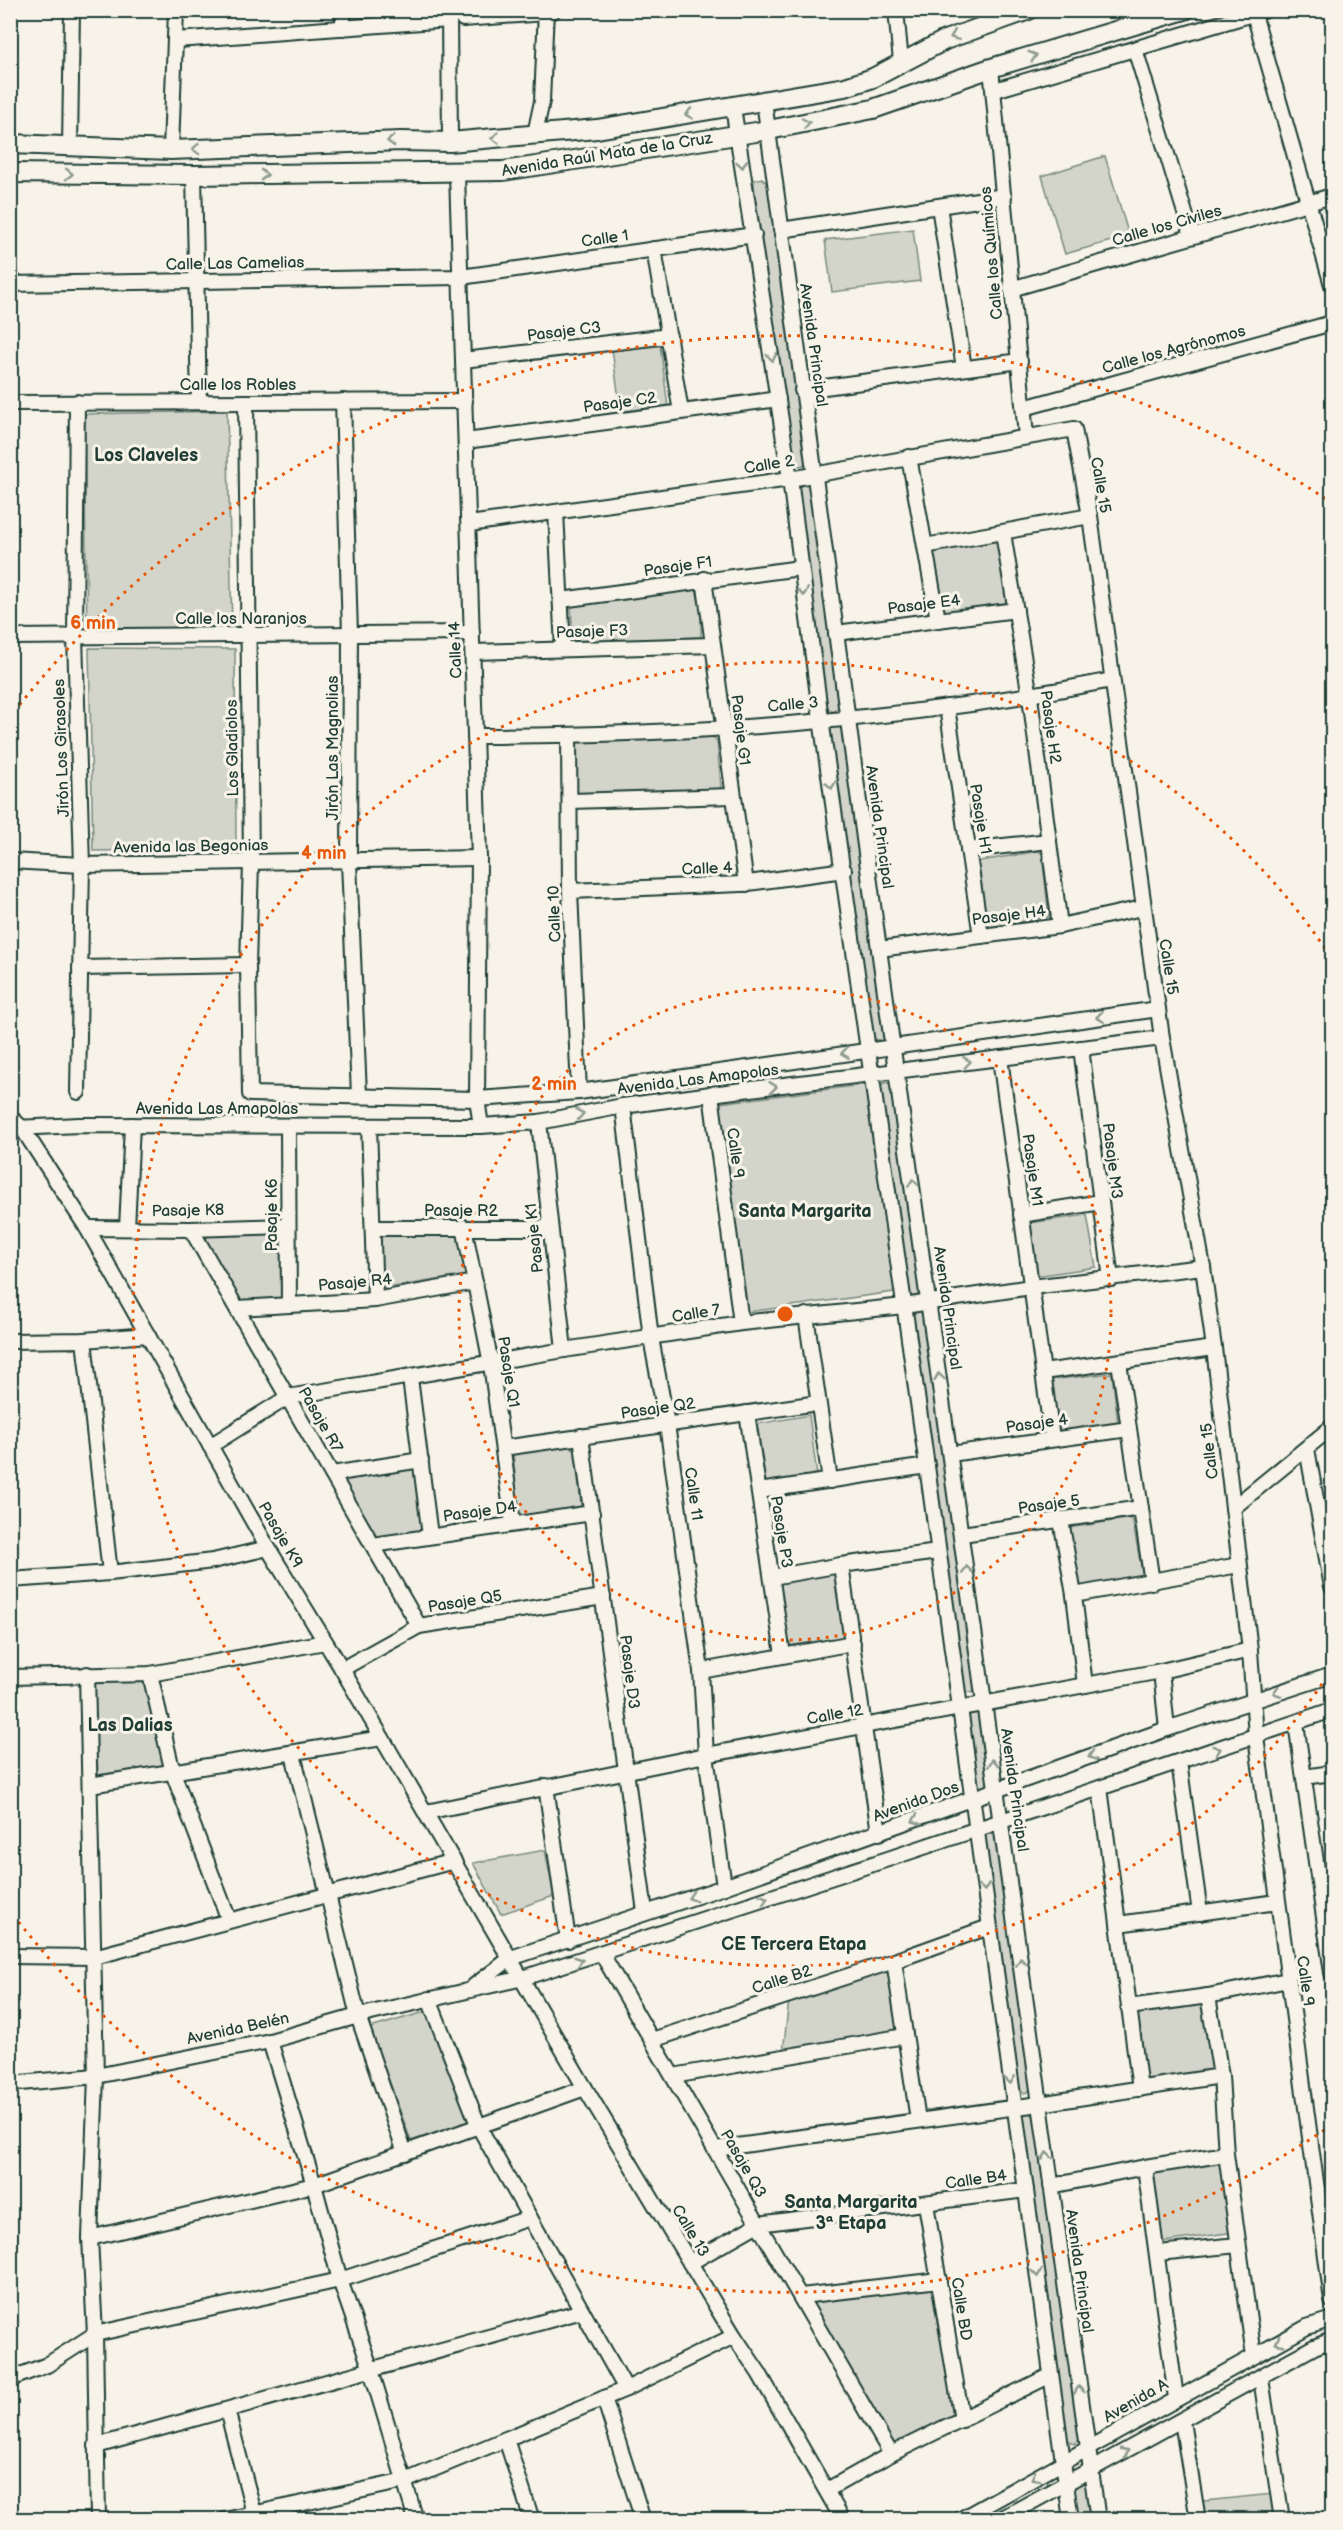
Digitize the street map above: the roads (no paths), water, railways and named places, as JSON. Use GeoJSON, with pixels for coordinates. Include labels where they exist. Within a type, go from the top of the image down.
{"type":"FeatureCollection","features":[{"type":"Feature","properties":{"kind":"main road","name":"Avenida Raúl Mata de la Cruz"},"geometry":{"type":"LineString","coordinates":[[10,144],[171,150],[401,141],[450,142],[597,129],[845,87],[873,78],[936,43],[1000,15],[1029,10]]}},
{"type":"Feature","properties":{"kind":"main road","name":"Avenida Raúl Mata de la Cruz"},"geometry":{"type":"LineString","coordinates":[[10,173],[457,174],[503,171],[769,130],[873,109],[991,68],[1185,10]]}},
{"type":"Feature","properties":{"kind":"street"},"geometry":{"type":"LineString","coordinates":[[70,147],[72,10]]}},
{"type":"Feature","properties":{"kind":"street"},"geometry":{"type":"LineString","coordinates":[[171,150],[176,10]]}},
{"type":"Feature","properties":{"kind":"street"},"geometry":{"type":"LineString","coordinates":[[343,10],[343,28]]}},
{"type":"Feature","properties":{"kind":"street"},"geometry":{"type":"LineString","coordinates":[[896,10],[902,62]]}},
{"type":"Feature","properties":{"kind":"street"},"geometry":{"type":"LineString","coordinates":[[176,40],[343,28],[454,17],[548,12],[542,100],[536,134]]}},
{"type":"Feature","properties":{"kind":"street"},"geometry":{"type":"LineString","coordinates":[[995,90],[1260,12],[1332,285]]}},
{"type":"Feature","properties":{"kind":"street"},"geometry":{"type":"LineString","coordinates":[[450,142],[454,17]]}},
{"type":"Feature","properties":{"kind":"street"},"geometry":{"type":"LineString","coordinates":[[1135,49],[1192,236]]}},
{"type":"Feature","properties":{"kind":"street","name":"Calle los Químicos"},"geometry":{"type":"LineString","coordinates":[[991,68],[995,90],[1011,289],[1026,436]]}},
{"type":"Feature","properties":{"kind":"street","name":"Avenida Principal"},"geometry":{"type":"LineString","coordinates":[[764,101],[879,948],[1098,2520]]}},
{"type":"Feature","properties":{"kind":"street"},"geometry":{"type":"LineString","coordinates":[[733,107],[790,479],[800,568],[927,1466],[1071,2520]]}},
{"type":"Feature","properties":{"kind":"street","name":"Calle 14"},"geometry":{"type":"LineString","coordinates":[[457,174],[476,736],[479,858],[477,1099],[481,1126]]}},
{"type":"Feature","properties":{"kind":"street"},"geometry":{"type":"LineString","coordinates":[[194,175],[199,402]]}},
{"type":"Feature","properties":{"kind":"street"},"geometry":{"type":"LineString","coordinates":[[781,230],[1004,196]]}},
{"type":"Feature","properties":{"kind":"street","name":"Calle los Civiles"},"geometry":{"type":"LineString","coordinates":[[1011,289],[1332,196]]}},
{"type":"Feature","properties":{"kind":"street"},"geometry":{"type":"LineString","coordinates":[[939,206],[964,368]]}},
{"type":"Feature","properties":{"kind":"street","name":"Calle 1"},"geometry":{"type":"LineString","coordinates":[[461,277],[754,235]]}},
{"type":"Feature","properties":{"kind":"street"},"geometry":{"type":"LineString","coordinates":[[654,249],[681,412]]}},
{"type":"Feature","properties":{"kind":"street","name":"Calle Las Camelias"},"geometry":{"type":"LineString","coordinates":[[10,284],[461,277]]}},
{"type":"Feature","properties":{"kind":"street","name":"Calle los Agrónomos"},"geometry":{"type":"LineString","coordinates":[[1024,408],[1332,323]]}},
{"type":"Feature","properties":{"kind":"street","name":"Pasaje C3"},"geometry":{"type":"LineString","coordinates":[[463,360],[669,336]]}},
{"type":"Feature","properties":{"kind":"street"},"geometry":{"type":"LineString","coordinates":[[802,390],[1020,361]]}},
{"type":"Feature","properties":{"kind":"street","name":"Pasaje C2"},"geometry":{"type":"LineString","coordinates":[[466,441],[778,399]]}},
{"type":"Feature","properties":{"kind":"street","name":"Calle los Robles"},"geometry":{"type":"LineString","coordinates":[[10,403],[465,400]]}},
{"type":"Feature","properties":{"kind":"street","name":"Jirón Las Magnolias"},"geometry":{"type":"LineString","coordinates":[[344,401],[350,634],[349,862],[358,1095]]}},
{"type":"Feature","properties":{"kind":"street","name":"Jirón Los Girasoles"},"geometry":{"type":"LineString","coordinates":[[77,402],[75,637],[82,865],[78,1092]]}},
{"type":"Feature","properties":{"kind":"street","name":"Los Gladiolos"},"geometry":{"type":"LineString","coordinates":[[246,402],[251,863],[248,965],[250,1094]]}},
{"type":"Feature","properties":{"kind":"street","name":"Calle 2"},"geometry":{"type":"LineString","coordinates":[[469,524],[790,479],[1074,429]]}},
{"type":"Feature","properties":{"kind":"street","name":"Calle 15"},"geometry":{"type":"LineString","coordinates":[[1074,429],[1090,516],[1142,908],[1162,1038],[1203,1267],[1250,1650],[1256,1737]]}},
{"type":"Feature","properties":{"kind":"street"},"geometry":{"type":"LineString","coordinates":[[909,457],[938,620]]}},
{"type":"Feature","properties":{"kind":"street"},"geometry":{"type":"LineString","coordinates":[[556,512],[563,649]]}},
{"type":"Feature","properties":{"kind":"street"},"geometry":{"type":"LineString","coordinates":[[925,546],[1090,516]]}},
{"type":"Feature","properties":{"kind":"street","name":"Pasaje H2"},"geometry":{"type":"LineString","coordinates":[[1003,532],[1030,697],[1060,926]]}},
{"type":"Feature","properties":{"kind":"street","name":"Pasaje F1"},"geometry":{"type":"LineString","coordinates":[[561,600],[704,579],[800,568]]}},
{"type":"Feature","properties":{"kind":"street","name":"Pasaje G1"},"geometry":{"type":"LineString","coordinates":[[704,579],[732,796],[746,884]]}},
{"type":"Feature","properties":{"kind":"street","name":"Pasaje E4"},"geometry":{"type":"LineString","coordinates":[[836,633],[1016,610]]}},
{"type":"Feature","properties":{"kind":"street","name":"Calle los Naranjos"},"geometry":{"type":"LineString","coordinates":[[10,637],[472,633]]}},
{"type":"Feature","properties":{"kind":"street","name":"Pasaje F3"},"geometry":{"type":"LineString","coordinates":[[472,652],[712,645]]}},
{"type":"Feature","properties":{"kind":"street","name":"Calle 3"},"geometry":{"type":"LineString","coordinates":[[476,736],[724,729],[1030,697],[1112,680]]}},
{"type":"Feature","properties":{"kind":"street","name":"Pasaje H1"},"geometry":{"type":"LineString","coordinates":[[947,707],[981,936]]}},
{"type":"Feature","properties":{"kind":"street","name":"Calle 10"},"geometry":{"type":"LineString","coordinates":[[569,735],[570,891],[579,1092]]}},
{"type":"Feature","properties":{"kind":"street"},"geometry":{"type":"LineString","coordinates":[[571,801],[732,796]]}},
{"type":"Feature","properties":{"kind":"street"},"geometry":{"type":"LineString","coordinates":[[968,850],[1049,842]]}},
{"type":"Feature","properties":{"kind":"street","name":"Avenida las Begonias"},"geometry":{"type":"LineString","coordinates":[[10,861],[82,865],[479,858]]}},
{"type":"Feature","properties":{"kind":"street","name":"Calle 4"},"geometry":{"type":"LineString","coordinates":[[570,891],[746,884],[844,870]]}},
{"type":"Feature","properties":{"kind":"street","name":"Pasaje H4"},"geometry":{"type":"LineString","coordinates":[[879,948],[1060,926],[1142,908]]}},
{"type":"Feature","properties":{"kind":"street"},"geometry":{"type":"LineString","coordinates":[[81,968],[248,965]]}},
{"type":"Feature","properties":{"kind":"street","name":"Avenida Las Amapolas"},"geometry":{"type":"LineString","coordinates":[[250,1094],[477,1099],[579,1092],[1158,1009]]}},
{"type":"Feature","properties":{"kind":"street","name":"Avenida Las Amapolas"},"geometry":{"type":"LineString","coordinates":[[16,1128],[132,1125],[481,1126],[538,1122],[623,1106],[711,1094],[871,1076],[1162,1038]]}},
{"type":"Feature","properties":{"kind":"street","name":"Pasaje M3"},"geometry":{"type":"LineString","coordinates":[[1081,1048],[1111,1279]]}},
{"type":"Feature","properties":{"kind":"street","name":"Pasaje M1"},"geometry":{"type":"LineString","coordinates":[[1000,1058],[1052,1438]]}},
{"type":"Feature","properties":{"kind":"street","name":"Calle 9"},"geometry":{"type":"LineString","coordinates":[[711,1094],[741,1323]]}},
{"type":"Feature","properties":{"kind":"street","name":"Calle 11"},"geometry":{"type":"LineString","coordinates":[[623,1106],[651,1338],[667,1424],[701,1671],[706,1755],[724,1887]]}},
{"type":"Feature","properties":{"kind":"street"},"geometry":{"type":"LineString","coordinates":[[10,1117],[16,1128]]}},
{"type":"Feature","properties":{"kind":"street","name":"Pasaje K1"},"geometry":{"type":"LineString","coordinates":[[538,1122],[564,1350]]}},
{"type":"Feature","properties":{"kind":"street"},"geometry":{"type":"LineString","coordinates":[[127,1228],[132,1125]]}},
{"type":"Feature","properties":{"kind":"street","name":"Pasaje K6"},"geometry":{"type":"LineString","coordinates":[[288,1126],[289,1305]]}},
{"type":"Feature","properties":{"kind":"street"},"geometry":{"type":"LineString","coordinates":[[369,1126],[375,1300]]}},
{"type":"Feature","properties":{"kind":"street","name":"Pasaje K9"},"geometry":{"type":"LineString","coordinates":[[16,1128],[87,1228],[268,1548],[326,1642],[511,1958]]}},
{"type":"Feature","properties":{"kind":"street"},"geometry":{"type":"LineString","coordinates":[[1021,1215],[1101,1202]]}},
{"type":"Feature","properties":{"kind":"street","name":"Pasaje K8"},"geometry":{"type":"LineString","coordinates":[[87,1228],[191,1229],[288,1226]]}},
{"type":"Feature","properties":{"kind":"street","name":"Pasaje Q1"},"geometry":{"type":"LineString","coordinates":[[464,1227],[491,1364],[513,1524]]}},
{"type":"Feature","properties":{"kind":"street","name":"Pasaje R2"},"geometry":{"type":"LineString","coordinates":[[373,1228],[550,1227]]}},
{"type":"Feature","properties":{"kind":"street","name":"Pasaje R7"},"geometry":{"type":"LineString","coordinates":[[191,1229],[419,1626]]}},
{"type":"Feature","properties":{"kind":"street","name":"Calle 7"},"geometry":{"type":"LineString","coordinates":[[210,1446],[288,1397],[564,1350],[741,1323],[904,1306],[1031,1287],[1203,1267]]}},
{"type":"Feature","properties":{"kind":"street","name":"Pasaje R4"},"geometry":{"type":"LineString","coordinates":[[237,1308],[375,1300],[475,1282]]}},
{"type":"Feature","properties":{"kind":"street"},"geometry":{"type":"LineString","coordinates":[[806,1315],[830,1481]]}},
{"type":"Feature","properties":{"kind":"street"},"geometry":{"type":"LineString","coordinates":[[10,1341],[84,1340],[147,1335]]}},
{"type":"Feature","properties":{"kind":"street"},"geometry":{"type":"LineString","coordinates":[[84,1340],[110,1573]]}},
{"type":"Feature","properties":{"kind":"street"},"geometry":{"type":"LineString","coordinates":[[1043,1372],[1214,1348]]}},
{"type":"Feature","properties":{"kind":"street"},"geometry":{"type":"LineString","coordinates":[[1119,1362],[1152,1582]]}},
{"type":"Feature","properties":{"kind":"street"},"geometry":{"type":"LineString","coordinates":[[410,1378],[430,1536]]}},
{"type":"Feature","properties":{"kind":"street","name":"Pasaje Q2"},"geometry":{"type":"LineString","coordinates":[[502,1448],[818,1403]]}},
{"type":"Feature","properties":{"kind":"street","name":"Pasaje P3"},"geometry":{"type":"LineString","coordinates":[[747,1413],[783,1655]]}},
{"type":"Feature","properties":{"kind":"street"},"geometry":{"type":"LineString","coordinates":[[1233,1509],[1332,1426]]}},
{"type":"Feature","properties":{"kind":"street","name":"Pasaje 4"},"geometry":{"type":"LineString","coordinates":[[950,1454],[1129,1429]]}},
{"type":"Feature","properties":{"kind":"street","name":"Pasaje D3"},"geometry":{"type":"LineString","coordinates":[[581,1436],[645,1912]]}},
{"type":"Feature","properties":{"kind":"street"},"geometry":{"type":"LineString","coordinates":[[1306,1449],[1329,1558],[1332,1587]]}},
{"type":"Feature","properties":{"kind":"street"},"geometry":{"type":"LineString","coordinates":[[332,1474],[421,1460]]}},
{"type":"Feature","properties":{"kind":"street"},"geometry":{"type":"LineString","coordinates":[[759,1491],[927,1466]]}},
{"type":"Feature","properties":{"kind":"street","name":"Pasaje 5"},"geometry":{"type":"LineString","coordinates":[[962,1534],[1141,1508]]}},
{"type":"Feature","properties":{"kind":"street","name":"Pasaje D4"},"geometry":{"type":"LineString","coordinates":[[373,1545],[592,1513]]}},
{"type":"Feature","properties":{"kind":"street"},"geometry":{"type":"LineString","coordinates":[[1061,1520],[1074,1595],[1085,1685]]}},
{"type":"Feature","properties":{"kind":"street"},"geometry":{"type":"LineString","coordinates":[[10,1580],[110,1573],[213,1561],[268,1548]]}},
{"type":"Feature","properties":{"kind":"street"},"geometry":{"type":"LineString","coordinates":[[772,1577],[938,1552]]}},
{"type":"Feature","properties":{"kind":"street"},"geometry":{"type":"LineString","coordinates":[[840,1565],[879,1833]]}},
{"type":"Feature","properties":{"kind":"street"},"geometry":{"type":"LineString","coordinates":[[1074,1595],[1239,1565]]}},
{"type":"Feature","properties":{"kind":"street","name":"Pasaje Q5"},"geometry":{"type":"LineString","coordinates":[[342,1670],[419,1626],[603,1597]]}},
{"type":"Feature","properties":{"kind":"street"},"geometry":{"type":"LineString","coordinates":[[10,1677],[150,1674],[326,1642]]}},
{"type":"Feature","properties":{"kind":"street"},"geometry":{"type":"LineString","coordinates":[[701,1671],[853,1642]]}},
{"type":"Feature","properties":{"kind":"street","name":"Calle 12"},"geometry":{"type":"LineString","coordinates":[[426,1812],[706,1755],[1161,1671],[1250,1650]]}},
{"type":"Feature","properties":{"kind":"street"},"geometry":{"type":"LineString","coordinates":[[1161,1671],[1167,1729]]}},
{"type":"Feature","properties":{"kind":"street"},"geometry":{"type":"LineString","coordinates":[[87,1674],[96,2076],[90,2238],[95,2334],[98,2520]]}},
{"type":"Feature","properties":{"kind":"street"},"geometry":{"type":"LineString","coordinates":[[150,1674],[173,1773],[229,1920]]}},
{"type":"Feature","properties":{"kind":"street","name":"Avenida Dos"},"geometry":{"type":"LineString","coordinates":[[511,1958],[879,1833],[1167,1729],[1332,1675]]}},
{"type":"Feature","properties":{"kind":"street"},"geometry":{"type":"LineString","coordinates":[[523,1978],[602,1954],[1332,1710]]}},
{"type":"Feature","properties":{"kind":"street"},"geometry":{"type":"LineString","coordinates":[[1296,1723],[1332,1973]]}},
{"type":"Feature","properties":{"kind":"street","name":"Calle 9"},"geometry":{"type":"LineString","coordinates":[[1256,1737],[1332,2301]]}},
{"type":"Feature","properties":{"kind":"street"},"geometry":{"type":"LineString","coordinates":[[90,1785],[382,1738]]}},
{"type":"Feature","properties":{"kind":"street"},"geometry":{"type":"LineString","coordinates":[[293,1754],[358,2016],[405,2153]]}},
{"type":"Feature","properties":{"kind":"street"},"geometry":{"type":"LineString","coordinates":[[1179,1762],[1200,1913]]}},
{"type":"Feature","properties":{"kind":"street"},"geometry":{"type":"LineString","coordinates":[[1304,1777],[1332,1773]]}},
{"type":"Feature","properties":{"kind":"street"},"geometry":{"type":"LineString","coordinates":[[546,1786],[568,1940]]}},
{"type":"Feature","properties":{"kind":"street"},"geometry":{"type":"LineString","coordinates":[[1100,1788],[1140,2089]]}},
{"type":"Feature","properties":{"kind":"street"},"geometry":{"type":"LineString","coordinates":[[10,1956],[94,1957],[454,1860]]}},
{"type":"Feature","properties":{"kind":"street"},"geometry":{"type":"LineString","coordinates":[[1118,1924],[1277,1902]]}},
{"type":"Feature","properties":{"kind":"street","name":"Calle B2"},"geometry":{"type":"LineString","coordinates":[[652,2040],[894,1961],[989,1927]]}},
{"type":"Feature","properties":{"kind":"street","name":"Pasaje Q3"},"geometry":{"type":"LineString","coordinates":[[602,1954],[891,2454]]}},
{"type":"Feature","properties":{"kind":"street","name":"Calle 13"},"geometry":{"type":"LineString","coordinates":[[511,1958],[585,2088],[734,2336],[759,2373],[843,2520]]}},
{"type":"Feature","properties":{"kind":"street","name":"Avenida Belén"},"geometry":{"type":"LineString","coordinates":[[470,1989],[511,1958]]}},
{"type":"Feature","properties":{"kind":"street"},"geometry":{"type":"LineString","coordinates":[[894,1961],[918,2120]]}},
{"type":"Feature","properties":{"kind":"street","name":"Avenida Belén"},"geometry":{"type":"LineString","coordinates":[[10,2084],[96,2076],[270,2041],[358,2016],[523,1978]]}},
{"type":"Feature","properties":{"kind":"street"},"geometry":{"type":"LineString","coordinates":[[1129,2007],[1288,1980]]}},
{"type":"Feature","properties":{"kind":"street"},"geometry":{"type":"LineString","coordinates":[[1208,1995],[1221,2076],[1226,2154],[1254,2355]]}},
{"type":"Feature","properties":{"kind":"street"},"geometry":{"type":"LineString","coordinates":[[429,1999],[479,2127],[626,2389]]}},
{"type":"Feature","properties":{"kind":"street"},"geometry":{"type":"LineString","coordinates":[[673,2076],[905,2036]]}},
{"type":"Feature","properties":{"kind":"street"},"geometry":{"type":"LineString","coordinates":[[270,2041],[340,2280],[371,2370],[416,2520]]}},
{"type":"Feature","properties":{"kind":"street"},"geometry":{"type":"LineString","coordinates":[[715,2149],[1221,2076]]}},
{"type":"Feature","properties":{"kind":"street"},"geometry":{"type":"LineString","coordinates":[[90,2238],[314,2185],[585,2088]]}},
{"type":"Feature","properties":{"kind":"street"},"geometry":{"type":"LineString","coordinates":[[1051,2186],[1226,2154]]}},
{"type":"Feature","properties":{"kind":"street"},"geometry":{"type":"LineString","coordinates":[[1145,2167],[1176,2398]]}},
{"type":"Feature","properties":{"kind":"street","name":"Calle B4"},"geometry":{"type":"LineString","coordinates":[[690,2263],[758,2224],[1026,2190]]}},
{"type":"Feature","properties":{"kind":"street","name":"Calle BD"},"geometry":{"type":"LineString","coordinates":[[926,2204],[962,2420]]}},
{"type":"Feature","properties":{"kind":"street"},"geometry":{"type":"LineString","coordinates":[[10,2379],[47,2366],[95,2334],[340,2280],[530,2218]]}},
{"type":"Feature","properties":{"kind":"street"},"geometry":{"type":"LineString","coordinates":[[1158,2253],[1238,2245]]}},
{"type":"Feature","properties":{"kind":"street"},"geometry":{"type":"LineString","coordinates":[[801,2296],[939,2280]]}},
{"type":"Feature","properties":{"kind":"street"},"geometry":{"type":"LineString","coordinates":[[96,2446],[582,2311]]}},
{"type":"Feature","properties":{"kind":"street","name":"Avenida A"},"geometry":{"type":"LineString","coordinates":[[959,2520],[1254,2355],[1307,2327],[1332,2319]]}},
{"type":"Feature","properties":{"kind":"street"},"geometry":{"type":"LineString","coordinates":[[225,2520],[405,2481],[626,2389],[734,2336]]}},
{"type":"Feature","properties":{"kind":"street"},"geometry":{"type":"LineString","coordinates":[[999,2520],[1332,2340]]}},
{"type":"Feature","properties":{"kind":"street"},"geometry":{"type":"LineString","coordinates":[[827,2490],[891,2454],[1051,2375]]}},
{"type":"Feature","properties":{"kind":"street"},"geometry":{"type":"LineString","coordinates":[[1261,2378],[1282,2520]]}},
{"type":"Feature","properties":{"kind":"street"},"geometry":{"type":"LineString","coordinates":[[604,2398],[644,2520]]}},
{"type":"Feature","properties":{"kind":"street"},"geometry":{"type":"LineString","coordinates":[[227,2410],[254,2513]]}},
{"type":"Feature","properties":{"kind":"street"},"geometry":{"type":"LineString","coordinates":[[1182,2421],[1198,2520]]}},
{"type":"Feature","properties":{"kind":"street"},"geometry":{"type":"LineString","coordinates":[[506,2439],[532,2520]]}},
{"type":"Feature","properties":{"kind":"district","name":"Los Claveles"},"geometry":{"type":"Point","coordinates":[146,455]}},
{"type":"Feature","properties":{"kind":"district","name":"Santa Margarita"},"geometry":{"type":"Point","coordinates":[805,1211]}},
{"type":"Feature","properties":{"kind":"district","name":"Las Dalias"},"geometry":{"type":"Point","coordinates":[130,1725]}},
{"type":"Feature","properties":{"kind":"district","name":"CE Tercera Etapa"},"geometry":{"type":"Point","coordinates":[794,1944]}},
{"type":"Feature","properties":{"kind":"district","name":"Santa Margarita 3ª Etapa"},"geometry":{"type":"Point","coordinates":[851,2212]}}]}
